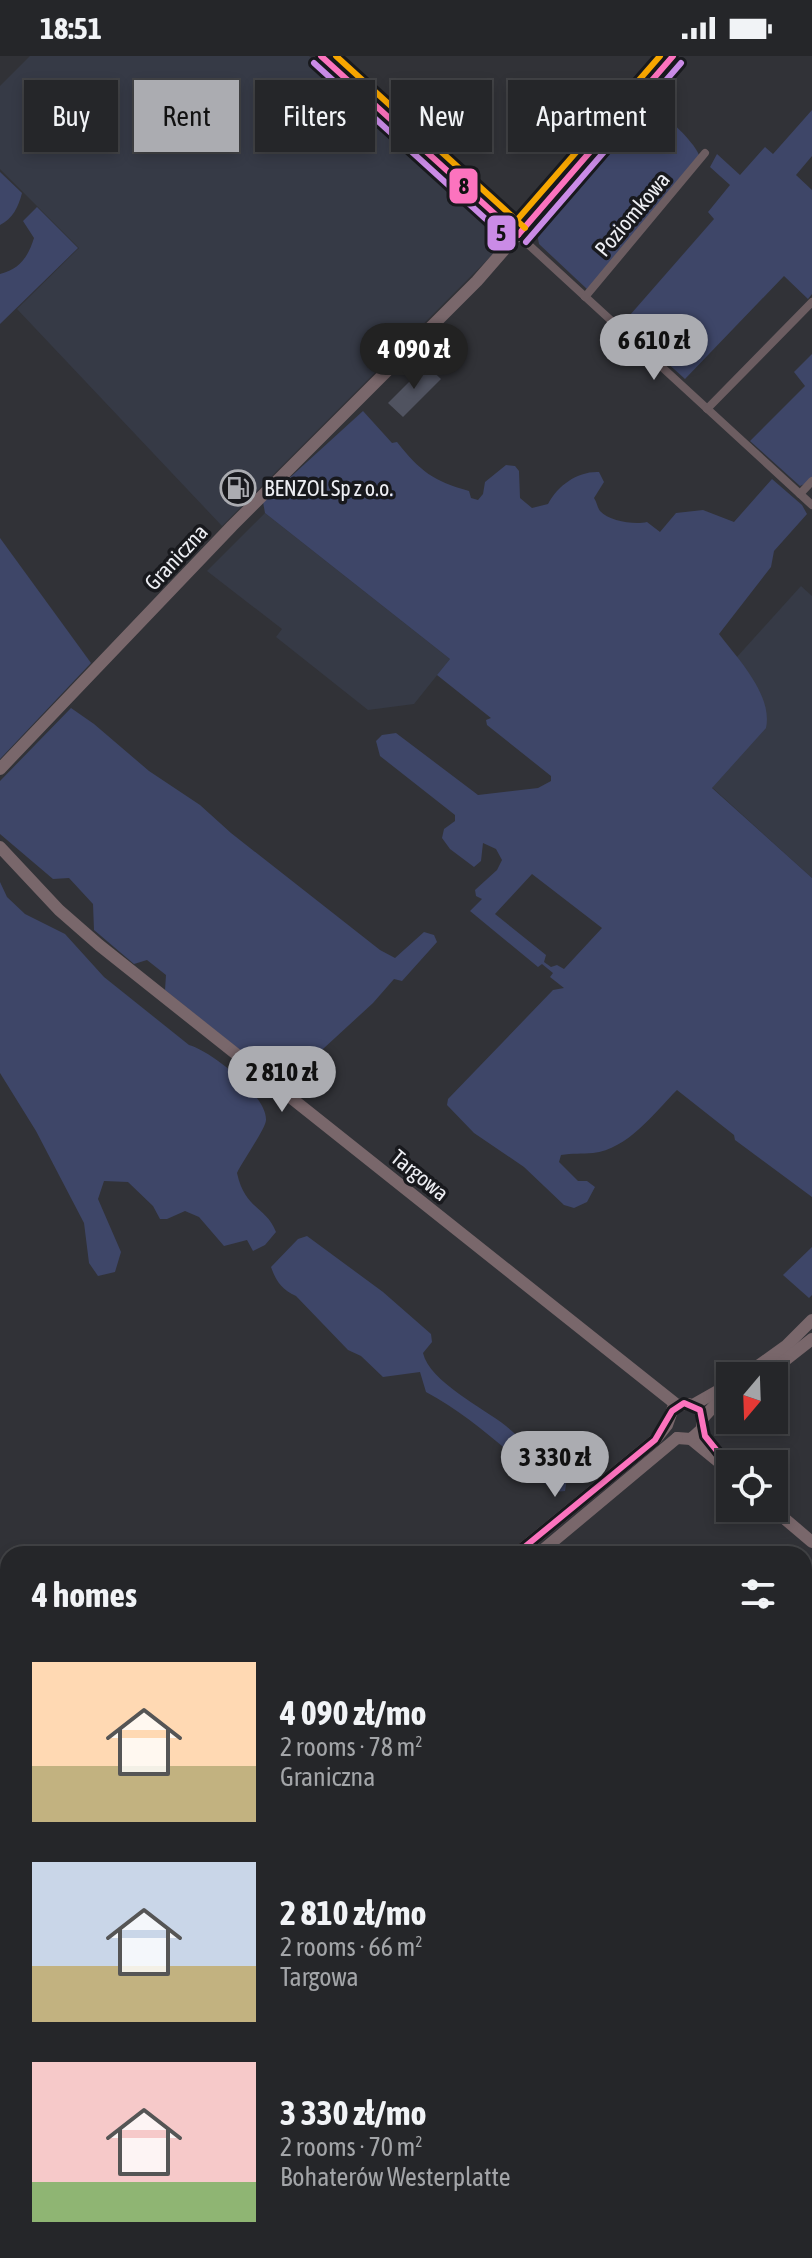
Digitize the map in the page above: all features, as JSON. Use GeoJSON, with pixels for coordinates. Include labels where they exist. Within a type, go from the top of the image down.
{"type":"FeatureCollection","features":[{"type":"Feature","properties":{"kind":"street"},"geometry":{"type":"LineString","coordinates":[[321,56],[812,505]]}},
{"type":"Feature","properties":{"kind":"street","name":"Graniczna"},"geometry":{"type":"LineString","coordinates":[[0,769],[232,526],[477,281],[673,56]]}},
{"type":"Feature","properties":{"kind":"street","name":"Poziomkowa"},"geometry":{"type":"LineString","coordinates":[[585,297],[705,153]]}},
{"type":"Feature","properties":{"kind":"street"},"geometry":{"type":"LineString","coordinates":[[707,409],[812,302]]}},
{"type":"Feature","properties":{"kind":"street"},"geometry":{"type":"LineString","coordinates":[[800,494],[812,481]]}},
{"type":"Feature","properties":{"kind":"street","name":"Targowa"},"geometry":{"type":"LineString","coordinates":[[0,847],[89,936],[599,1345],[671,1414],[677,1438]]}},
{"type":"Feature","properties":{"kind":"street"},"geometry":{"type":"LineString","coordinates":[[764,1362],[786,1346],[812,1320]]}},
{"type":"Feature","properties":{"kind":"street"},"geometry":{"type":"LineString","coordinates":[[783,1362],[812,1339]]}},
{"type":"Feature","properties":{"kind":"street"},"geometry":{"type":"LineString","coordinates":[[526,1546],[655,1440],[671,1414],[716,1392]]}},
{"type":"Feature","properties":{"kind":"street"},"geometry":{"type":"LineString","coordinates":[[693,1405],[718,1450]]}},
{"type":"Feature","properties":{"kind":"street"},"geometry":{"type":"LineString","coordinates":[[691,1439],[716,1405]]}},
{"type":"Feature","properties":{"kind":"street"},"geometry":{"type":"LineString","coordinates":[[548,1546],[677,1438],[691,1439],[716,1458]]}},
{"type":"Feature","properties":{"kind":"street"},"geometry":{"type":"LineString","coordinates":[[788,1522],[812,1542]]}},
{"type":"Feature","properties":{"kind":"shaded area"},"geometry":{"type":"Polygon","coordinates":[[[30,56],[309,56],[335,80],[255,80],[255,152],[375,152],[375,116],[391,131],[391,152],[414,152],[509,238],[222,526],[17,309],[79,248],[0,169],[0,86],[30,56]]]}},
{"type":"Feature","properties":{"kind":"shaded area"},"geometry":{"type":"Polygon","coordinates":[[[812,110],[812,156],[796,175],[812,190],[812,294],[808,299],[784,276],[685,379],[623,323],[714,219],[708,212],[730,185],[710,167],[717,154],[740,175],[765,147],[773,154],[812,110]]]}},
{"type":"Feature","properties":{"kind":"shaded area"},"geometry":{"type":"Polygon","coordinates":[[[675,125],[699,155],[588,290],[539,244],[535,222],[596,152],[675,152],[675,125]]]}},
{"type":"Feature","properties":{"kind":"shaded area"},"geometry":{"type":"Polygon","coordinates":[[[0,172],[22,193],[14,212],[0,225],[0,172]]]}},
{"type":"Feature","properties":{"kind":"shaded area"},"geometry":{"type":"Polygon","coordinates":[[[37,207],[78,248],[0,324],[0,274],[18,265],[29,251],[34,238],[23,221],[37,207]]]}},
{"type":"Feature","properties":{"kind":"shaded area"},"geometry":{"type":"Polygon","coordinates":[[[812,354],[812,481],[800,486],[750,441],[805,386],[794,372],[812,354]]]}},
{"type":"Feature","properties":{"kind":"shaded area"},"geometry":{"type":"Polygon","coordinates":[[[363,411],[392,443],[397,442],[428,474],[469,491],[471,498],[478,500],[483,494],[485,482],[506,465],[515,466],[519,471],[520,498],[532,508],[548,504],[563,485],[576,477],[599,472],[604,482],[594,498],[600,511],[622,521],[647,522],[660,532],[676,513],[703,510],[734,522],[772,479],[802,505],[807,514],[774,551],[771,567],[719,634],[752,678],[767,716],[766,728],[712,788],[812,878],[812,1197],[735,1140],[734,1135],[677,1090],[639,1129],[618,1145],[593,1153],[561,1155],[559,1162],[578,1181],[587,1181],[595,1187],[587,1202],[574,1208],[564,1205],[524,1167],[474,1133],[447,1105],[448,1099],[553,990],[564,988],[550,977],[553,973],[542,964],[538,967],[470,911],[482,899],[476,896],[475,890],[497,870],[502,860],[496,849],[483,843],[481,861],[474,867],[450,849],[442,838],[444,829],[455,821],[455,815],[380,756],[376,741],[382,735],[396,733],[478,795],[538,788],[551,781],[551,776],[487,725],[486,720],[491,718],[437,675],[450,659],[265,513],[263,502],[363,411]],[[532,874],[495,914],[546,955],[544,962],[551,967],[557,965],[564,969],[602,928],[532,874]]]}},
{"type":"Feature","properties":{"kind":"shaded area"},"geometry":{"type":"Polygon","coordinates":[[[265,513],[450,659],[414,704],[368,710],[276,637],[282,629],[207,571],[265,513]]]}},
{"type":"Feature","properties":{"kind":"shaded area"},"geometry":{"type":"Polygon","coordinates":[[[0,538],[91,663],[0,759],[0,538]]]}},
{"type":"Feature","properties":{"kind":"shaded area"},"geometry":{"type":"Polygon","coordinates":[[[801,586],[812,596],[812,878],[661,741],[801,586]]]}},
{"type":"Feature","properties":{"kind":"shaded area"},"geometry":{"type":"Polygon","coordinates":[[[71,708],[149,771],[200,805],[380,950],[395,958],[424,932],[434,935],[437,942],[402,981],[394,979],[373,1003],[311,1060],[305,1075],[295,1085],[282,1084],[165,990],[166,975],[147,960],[134,964],[94,930],[93,904],[69,878],[53,879],[0,834],[0,781],[71,708]]]}},
{"type":"Feature","properties":{"kind":"shaded area"},"geometry":{"type":"Polygon","coordinates":[[[0,882],[7,897],[25,914],[65,934],[104,977],[189,1045],[236,1075],[257,1099],[264,1110],[265,1124],[237,1173],[245,1194],[267,1217],[276,1232],[265,1245],[253,1251],[247,1240],[224,1246],[199,1217],[185,1211],[160,1219],[153,1206],[128,1182],[104,1181],[98,1199],[121,1252],[115,1272],[98,1276],[89,1263],[84,1223],[36,1131],[0,1073],[0,882]]]}},
{"type":"Feature","properties":{"kind":"shaded area"},"geometry":{"type":"Polygon","coordinates":[[[307,1236],[383,1292],[431,1334],[432,1342],[423,1353],[436,1374],[506,1426],[567,1479],[565,1491],[555,1492],[477,1425],[426,1392],[420,1372],[383,1377],[361,1356],[348,1350],[296,1296],[283,1288],[271,1267],[298,1239],[307,1236]]]}},
{"type":"Feature","properties":{"kind":"shaded area"},"geometry":{"type":"Polygon","coordinates":[[[812,1247],[812,1295],[809,1298],[783,1275],[812,1247]]]}},
{"type":"Feature","properties":{"kind":"building"},"geometry":{"type":"Polygon","coordinates":[[[426,365],[441,379],[403,417],[388,403],[426,365]]]}},
{"type":"Feature","properties":{"kind":"transit line","name":"8"},"geometry":{"type":"LineString","coordinates":[[321,56],[518,235]]}},
{"type":"Feature","properties":{"kind":"transit line"},"geometry":{"type":"LineString","coordinates":[[336,56],[525,228]]}},
{"type":"Feature","properties":{"kind":"transit line"},"geometry":{"type":"LineString","coordinates":[[510,228],[660,56]]}},
{"type":"Feature","properties":{"kind":"transit line","name":"8"},"geometry":{"type":"LineString","coordinates":[[518,235],[673,56]]}},
{"type":"Feature","properties":{"kind":"transit line","name":"5"},"geometry":{"type":"LineString","coordinates":[[314,63],[511,242]]}},
{"type":"Feature","properties":{"kind":"transit line","name":"5"},"geometry":{"type":"LineString","coordinates":[[526,242],[681,63]]}},
{"type":"Feature","properties":{"kind":"transit line","name":"8"},"geometry":{"type":"LineString","coordinates":[[526,1546],[655,1440],[672,1411],[684,1403],[700,1410],[705,1436],[716,1450]]}},
{"type":"Feature","properties":{"kind":"place","name":"BENZOL Sp z o.o."},"geometry":{"type":"Point","coordinates":[238,488]}}]}
